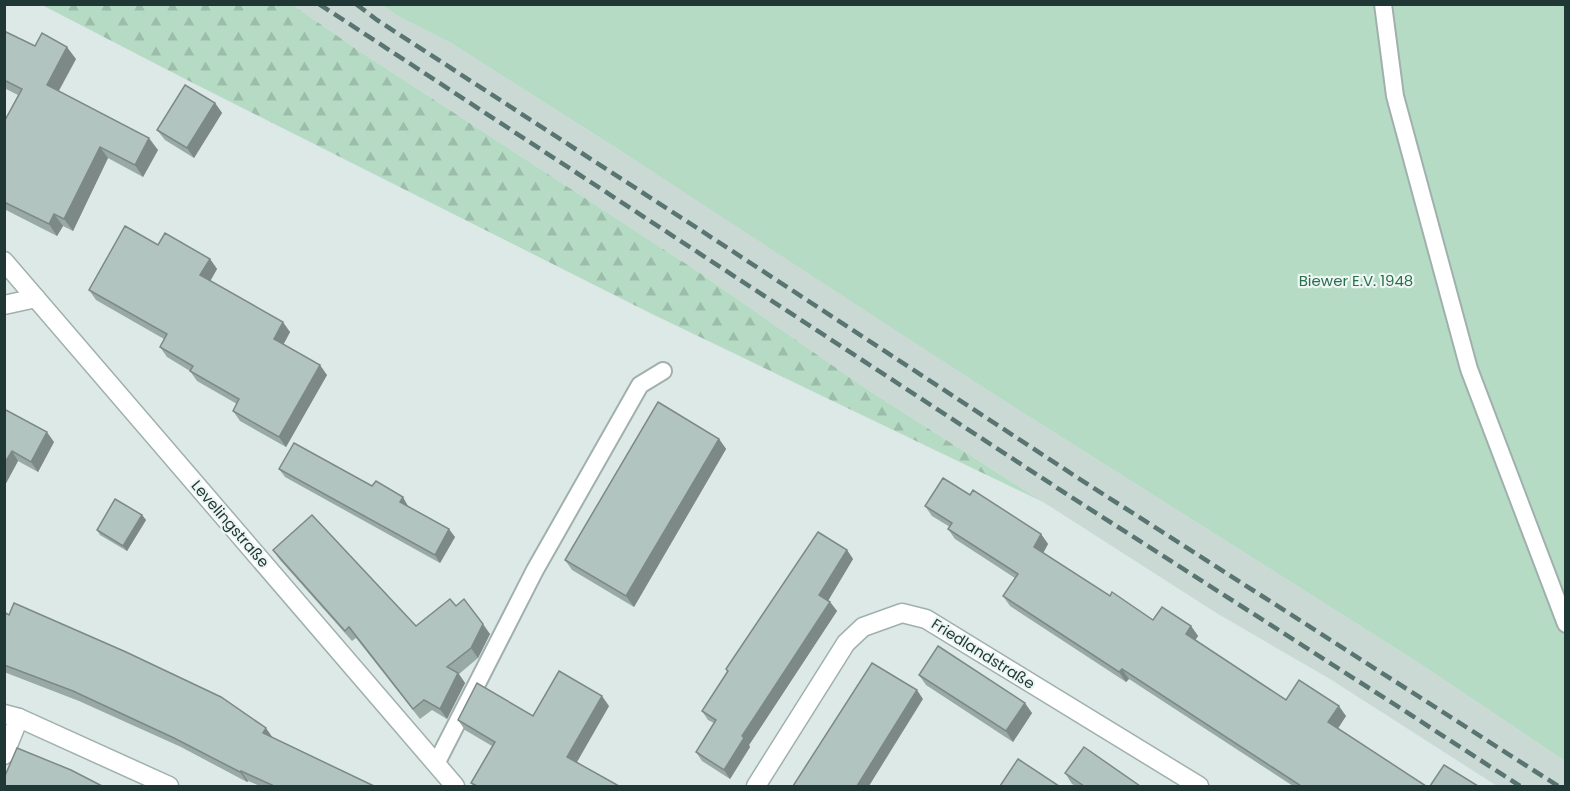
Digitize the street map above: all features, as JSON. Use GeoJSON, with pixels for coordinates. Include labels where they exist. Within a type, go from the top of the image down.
{"type":"FeatureCollection","features":[{"type":"Feature","properties":{"kind":"street","name":"Levelingstraße"},"geometry":{"type":"LineString","coordinates":[[4,261],[455,786]]}},
{"type":"Feature","properties":{"kind":"street"},"geometry":{"type":"LineString","coordinates":[[4,305],[36,298]]}},
{"type":"Feature","properties":{"kind":"street","name":"Friedlandstraße"},"geometry":{"type":"LineString","coordinates":[[756,786],[846,643],[863,627],[902,613],[926,619],[1198,786]]}},
{"type":"Feature","properties":{"kind":"street"},"geometry":{"type":"LineString","coordinates":[[4,755],[12,716],[169,786]]}},
{"type":"Feature","properties":{"kind":"lane"},"geometry":{"type":"LineString","coordinates":[[1383,4],[1395,96],[1469,369],[1566,624]]}},
{"type":"Feature","properties":{"kind":"lane"},"geometry":{"type":"LineString","coordinates":[[436,764],[535,570],[640,385],[663,371]]}},
{"type":"Feature","properties":{"kind":"shaded area"},"geometry":{"type":"Polygon","coordinates":[[[293,5],[382,5],[396,15],[451,43],[729,220],[981,386],[1419,663],[1565,761],[1565,786],[1497,786],[1330,679],[1218,614],[862,386],[697,271],[359,51],[293,5]]]}},
{"type":"Feature","properties":{"kind":"green space"},"geometry":{"type":"Polygon","coordinates":[[[42,5],[293,5],[359,51],[697,271],[862,386],[1043,502],[652,314],[42,5]]]}},
{"type":"Feature","properties":{"kind":"green space","name":"Biewer E.V. 1948"},"geometry":{"type":"Polygon","coordinates":[[[382,5],[1565,5],[1565,761],[1419,663],[981,386],[624,153],[451,43],[396,15],[382,5]]]}},
{"type":"Feature","properties":{"kind":"building"},"geometry":{"type":"Polygon","coordinates":[[[4,31],[35,46],[42,33],[67,47],[47,85],[149,138],[135,165],[100,147],[64,219],[54,214],[49,224],[4,202],[4,122],[22,89],[4,80],[4,31]]]}},
{"type":"Feature","properties":{"kind":"building"},"geometry":{"type":"Polygon","coordinates":[[[185,85],[215,103],[187,148],[157,130],[185,85]]]}},
{"type":"Feature","properties":{"kind":"building"},"geometry":{"type":"Polygon","coordinates":[[[125,226],[158,245],[165,233],[210,259],[200,275],[283,322],[274,339],[320,365],[279,437],[233,411],[239,399],[190,371],[193,366],[160,347],[167,334],[89,290],[125,226]]]}},
{"type":"Feature","properties":{"kind":"building"},"geometry":{"type":"Polygon","coordinates":[[[658,402],[719,439],[626,596],[565,560],[658,402]]]}},
{"type":"Feature","properties":{"kind":"building"},"geometry":{"type":"Polygon","coordinates":[[[4,409],[47,432],[31,462],[12,451],[4,464],[4,409]]]}},
{"type":"Feature","properties":{"kind":"building"},"geometry":{"type":"Polygon","coordinates":[[[294,443],[372,486],[376,481],[403,497],[400,502],[449,529],[435,555],[279,469],[294,443]]]}},
{"type":"Feature","properties":{"kind":"building"},"geometry":{"type":"Polygon","coordinates":[[[943,478],[970,495],[973,490],[1041,534],[1034,547],[1110,596],[1112,592],[1153,620],[1162,607],[1191,626],[1186,634],[1286,700],[1299,680],[1339,706],[1328,722],[1426,786],[1301,786],[1122,669],[1119,672],[1003,596],[1018,574],[948,529],[952,523],[925,506],[943,478]]]}},
{"type":"Feature","properties":{"kind":"building"},"geometry":{"type":"Polygon","coordinates":[[[115,499],[142,515],[123,546],[97,530],[115,499]]]}},
{"type":"Feature","properties":{"kind":"building"},"geometry":{"type":"Polygon","coordinates":[[[312,515],[416,626],[450,599],[456,606],[464,599],[483,624],[471,648],[447,667],[458,673],[440,709],[424,700],[413,709],[349,627],[345,631],[273,550],[312,515]]]}},
{"type":"Feature","properties":{"kind":"building"},"geometry":{"type":"Polygon","coordinates":[[[818,532],[847,550],[819,595],[830,602],[742,736],[744,738],[724,770],[696,752],[716,720],[702,711],[728,671],[726,669],[818,532]]]}},
{"type":"Feature","properties":{"kind":"building"},"geometry":{"type":"Polygon","coordinates":[[[14,603],[221,697],[266,728],[263,733],[374,786],[274,786],[240,772],[73,691],[4,665],[4,612],[9,615],[14,603]]]}},
{"type":"Feature","properties":{"kind":"building"},"geometry":{"type":"Polygon","coordinates":[[[938,646],[1025,703],[1006,731],[919,675],[938,646]]]}},
{"type":"Feature","properties":{"kind":"building"},"geometry":{"type":"Polygon","coordinates":[[[872,663],[917,690],[857,786],[793,786],[872,663]]]}},
{"type":"Feature","properties":{"kind":"building"},"geometry":{"type":"Polygon","coordinates":[[[559,671],[602,696],[567,757],[619,786],[477,786],[471,783],[495,742],[458,720],[477,683],[533,716],[559,671]]]}},
{"type":"Feature","properties":{"kind":"building"},"geometry":{"type":"Polygon","coordinates":[[[1084,747],[1140,786],[1084,786],[1065,773],[1084,747]]]}},
{"type":"Feature","properties":{"kind":"building"},"geometry":{"type":"Polygon","coordinates":[[[17,748],[71,770],[102,786],[4,786],[4,778],[17,748]]]}},
{"type":"Feature","properties":{"kind":"building"},"geometry":{"type":"Polygon","coordinates":[[[1018,759],[1059,786],[1000,786],[1018,759]]]}},
{"type":"Feature","properties":{"kind":"building"},"geometry":{"type":"Polygon","coordinates":[[[1444,765],[1478,786],[1430,786],[1444,765]]]}},
{"type":"Feature","properties":{"kind":"railway"},"geometry":{"type":"LineString","coordinates":[[319,4],[1065,493],[1520,786]]}},
{"type":"Feature","properties":{"kind":"railway"},"geometry":{"type":"LineString","coordinates":[[356,4],[377,20],[1075,476],[1558,786]]}}]}
